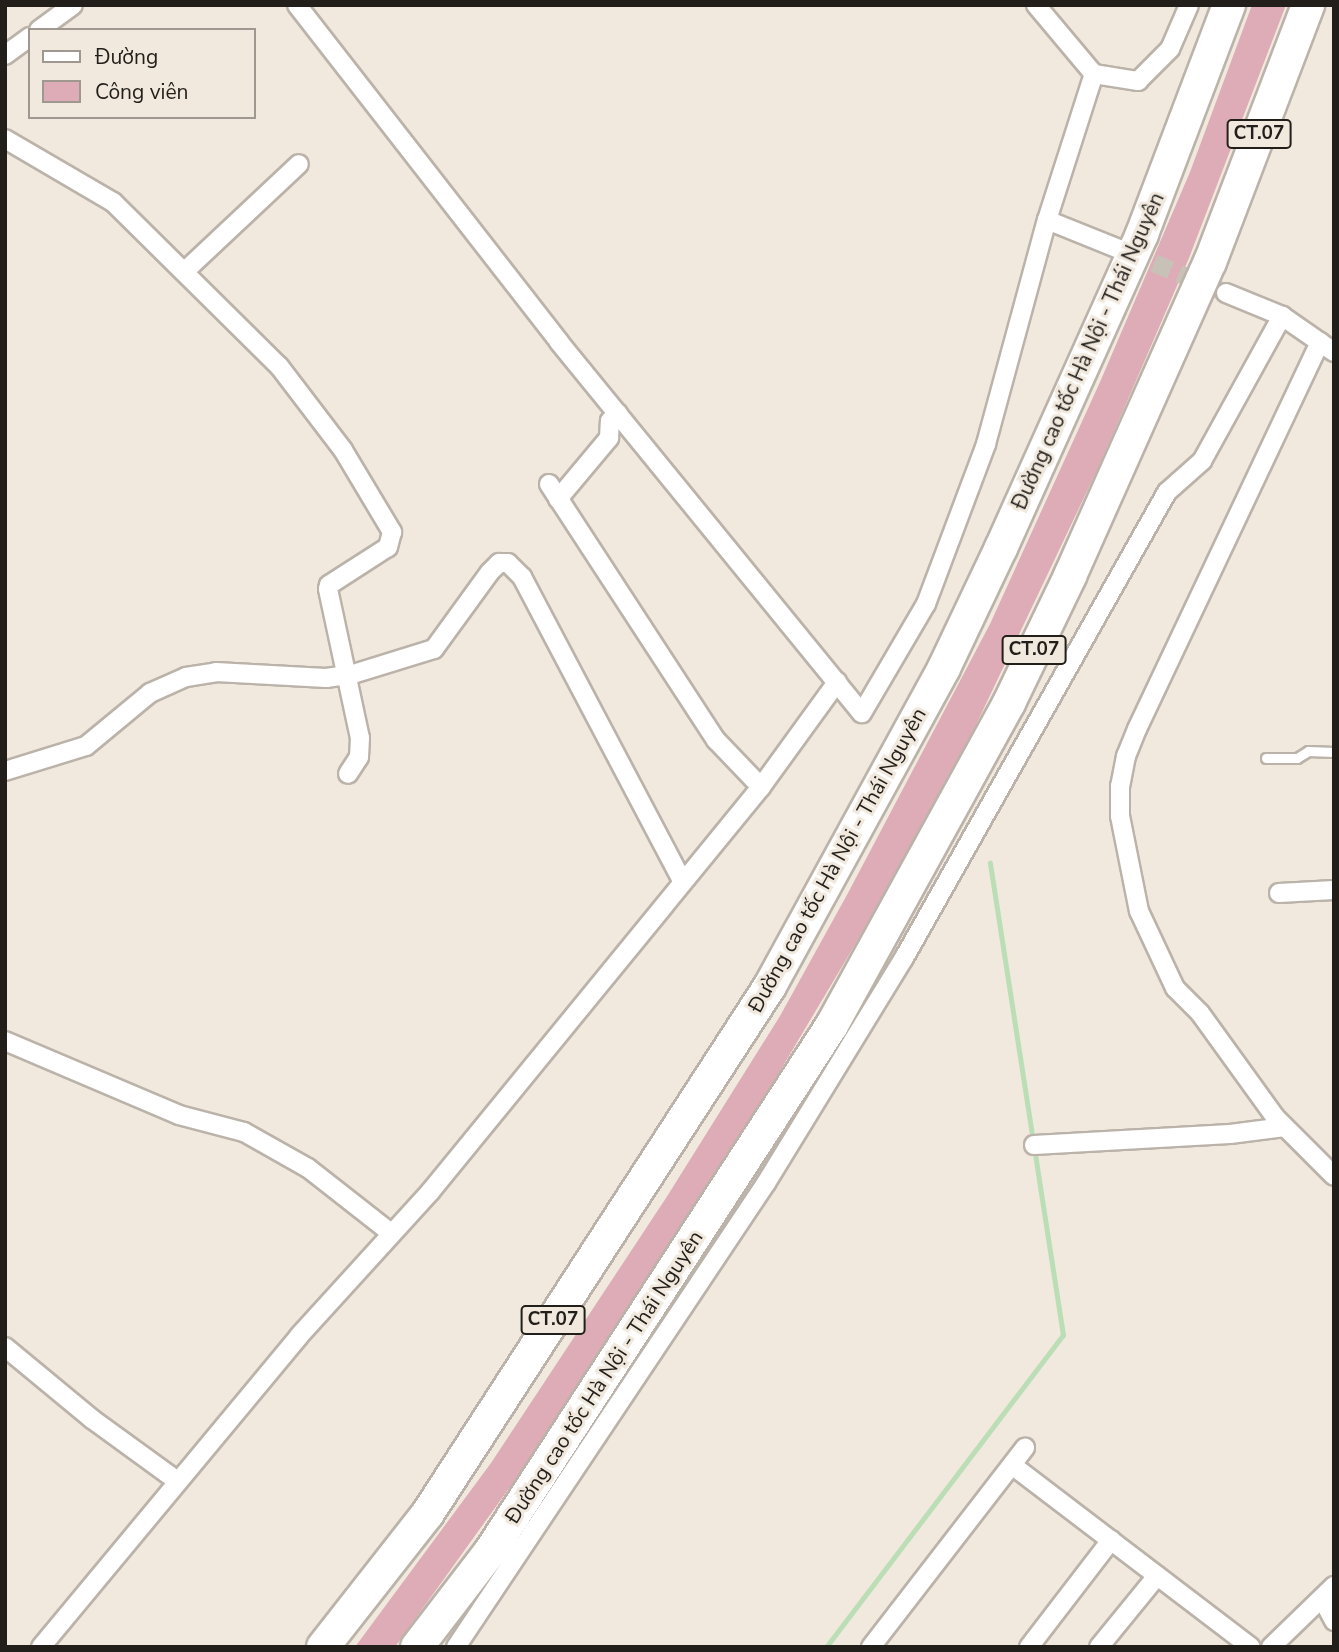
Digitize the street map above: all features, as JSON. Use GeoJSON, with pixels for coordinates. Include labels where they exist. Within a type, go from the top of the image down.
{"type":"FeatureCollection","features":[{"type":"Feature","properties":{"kind":"highway","name":"Đường cao tốc Hà Nội - Thái Nguyên"},"geometry":{"type":"LineString","coordinates":[[323,1647],[428,1513],[770,986],[944,668],[1001,548],[1142,234],[1229,5]]}},
{"type":"Feature","properties":{"kind":"highway","name":"Đường cao tốc Hà Nội - Thái Nguyên"},"geometry":{"type":"LineString","coordinates":[[416,1647],[490,1552],[832,1025],[1009,703],[1070,576],[1210,262],[1308,5]]}},
{"type":"Feature","properties":{"kind":"street"},"geometry":{"type":"LineString","coordinates":[[42,28],[73,5]]}},
{"type":"Feature","properties":{"kind":"street"},"geometry":{"type":"LineString","coordinates":[[297,5],[618,414],[862,713],[926,604],[986,444],[1047,220],[1094,74]]}},
{"type":"Feature","properties":{"kind":"street"},"geometry":{"type":"LineString","coordinates":[[1036,5],[1094,74],[1138,81],[1170,50],[1189,5]]}},
{"type":"Feature","properties":{"kind":"street"},"geometry":{"type":"LineString","coordinates":[[5,55],[28,38]]}},
{"type":"Feature","properties":{"kind":"street"},"geometry":{"type":"LineString","coordinates":[[5,139],[113,202],[279,366],[343,450],[392,532],[388,547],[329,585],[361,746],[359,757],[348,774]]}},
{"type":"Feature","properties":{"kind":"street"},"geometry":{"type":"LineString","coordinates":[[185,271],[299,164]]}},
{"type":"Feature","properties":{"kind":"street"},"geometry":{"type":"LineString","coordinates":[[1047,220],[1129,253]]}},
{"type":"Feature","properties":{"kind":"street"},"geometry":{"type":"LineString","coordinates":[[1226,293],[1282,316],[1330,348],[1137,729],[1126,756],[1121,786],[1123,839],[1139,911],[1170,977],[1285,1127],[1334,1176]]}},
{"type":"Feature","properties":{"kind":"street"},"geometry":{"type":"LineString","coordinates":[[456,1647],[766,1183],[904,958],[1167,492],[1202,461],[1282,316]]}},
{"type":"Feature","properties":{"kind":"street"},"geometry":{"type":"LineString","coordinates":[[618,414],[610,421],[609,438],[553,491],[716,740],[761,787]]}},
{"type":"Feature","properties":{"kind":"street"},"geometry":{"type":"LineString","coordinates":[[5,771],[69,754],[86,746],[150,693],[186,677],[216,672],[295,677],[347,675],[434,649],[499,563],[515,567],[682,881]]}},
{"type":"Feature","properties":{"kind":"street"},"geometry":{"type":"LineString","coordinates":[[41,1647],[176,1480],[391,1233],[430,1192],[761,787],[837,682]]}},
{"type":"Feature","properties":{"kind":"street"},"geometry":{"type":"LineString","coordinates":[[1279,893],[1334,890]]}},
{"type":"Feature","properties":{"kind":"street"},"geometry":{"type":"LineString","coordinates":[[5,1041],[179,1115],[244,1132],[308,1168],[391,1233]]}},
{"type":"Feature","properties":{"kind":"street"},"geometry":{"type":"LineString","coordinates":[[1034,1144],[1230,1134],[1285,1127]]}},
{"type":"Feature","properties":{"kind":"street"},"geometry":{"type":"LineString","coordinates":[[5,1347],[92,1419],[176,1480]]}},
{"type":"Feature","properties":{"kind":"street"},"geometry":{"type":"LineString","coordinates":[[871,1647],[1025,1448]]}},
{"type":"Feature","properties":{"kind":"street"},"geometry":{"type":"LineString","coordinates":[[1012,1465],[1251,1647]]}},
{"type":"Feature","properties":{"kind":"street"},"geometry":{"type":"LineString","coordinates":[[1035,1645],[1111,1540]]}},
{"type":"Feature","properties":{"kind":"street"},"geometry":{"type":"LineString","coordinates":[[1099,1647],[1157,1576]]}},
{"type":"Feature","properties":{"kind":"street"},"geometry":{"type":"LineString","coordinates":[[1328,1593],[1334,1621]]}},
{"type":"Feature","properties":{"kind":"street"},"geometry":{"type":"LineString","coordinates":[[1271,1647],[1328,1593]]}},
{"type":"Feature","properties":{"kind":"lane"},"geometry":{"type":"LineString","coordinates":[[1266,758],[1297,758],[1308,751],[1334,752]]}},
{"type":"Feature","properties":{"kind":"green space"},"geometry":{"type":"Polygon","coordinates":[[[1252,5],[1286,5],[1189,258],[1100,464],[974,729],[872,916],[701,1204],[574,1398],[395,1647],[355,1647],[491,1463],[666,1198],[780,1016],[848,893],[990,624],[1100,382],[1190,172],[1252,5]]]}},
{"type":"Feature","properties":{"kind":"waterway"},"geometry":{"type":"LineString","coordinates":[[826,1647],[1063,1335],[990,863]]}},
{"type":"Feature","properties":{"kind":"tunnel"},"geometry":{"type":"LineString","coordinates":[[1129,253],[1226,293]]}}]}
